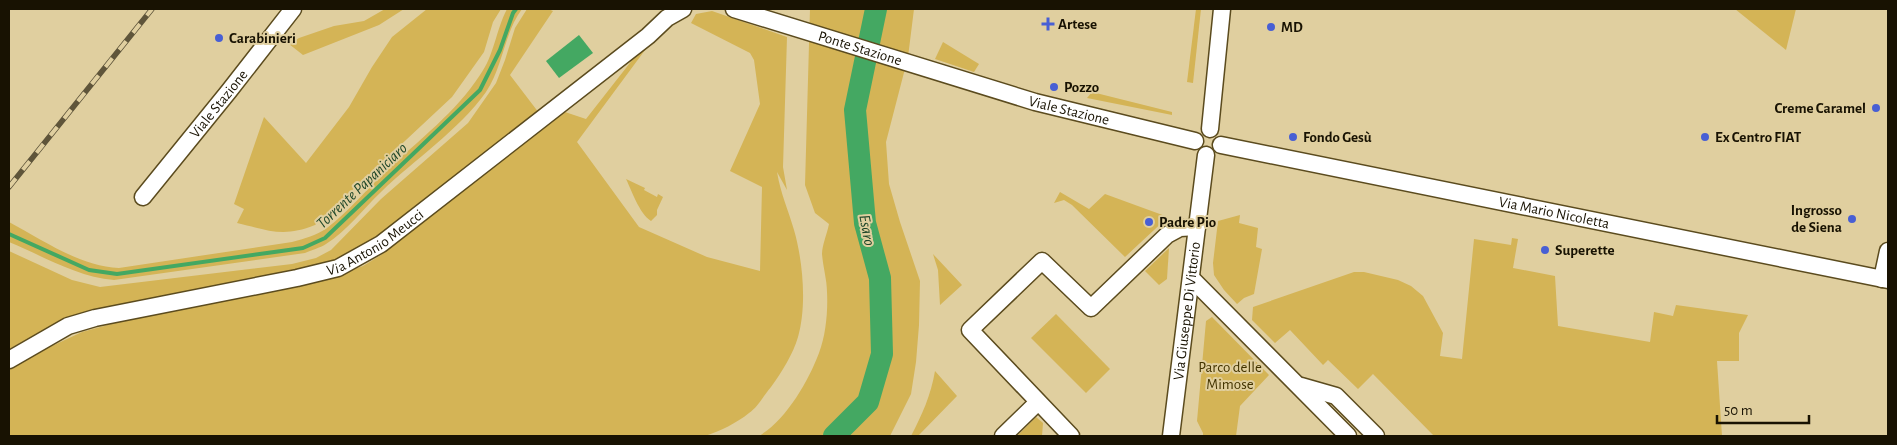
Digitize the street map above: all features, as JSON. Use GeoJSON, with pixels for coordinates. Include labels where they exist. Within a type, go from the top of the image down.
{"type":"FeatureCollection","features":[{"type":"Feature","properties":{"kind":"street","name":"Viale Stazione"},"geometry":{"type":"LineString","coordinates":[[143,197],[230,91],[292,9]]}},
{"type":"Feature","properties":{"kind":"street","name":"Via Antonio Meucci"},"geometry":{"type":"LineString","coordinates":[[9,360],[68,326],[95,318],[297,278],[338,268],[362,256],[381,244],[535,125],[668,18],[683,9]]}},
{"type":"Feature","properties":{"kind":"street","name":"Ponte Stazione"},"geometry":{"type":"LineString","coordinates":[[734,9],[944,75]]}},
{"type":"Feature","properties":{"kind":"street"},"geometry":{"type":"LineString","coordinates":[[1210,129],[1222,9]]}},
{"type":"Feature","properties":{"kind":"street","name":"Viale Stazione"},"geometry":{"type":"LineString","coordinates":[[944,75],[1075,113],[1195,141]]}},
{"type":"Feature","properties":{"kind":"street"},"geometry":{"type":"LineString","coordinates":[[1210,129],[1217,133],[1221,145],[1217,152],[1206,155],[1199,152],[1195,141],[1198,134],[1210,129]]}},
{"type":"Feature","properties":{"kind":"street","name":"Via Mario Nicoletta"},"geometry":{"type":"LineString","coordinates":[[1221,145],[1885,279]]}},
{"type":"Feature","properties":{"kind":"street","name":"Via Giuseppe Di Vittorio"},"geometry":{"type":"LineString","coordinates":[[1172,436],[1206,155]]}},
{"type":"Feature","properties":{"kind":"street"},"geometry":{"type":"LineString","coordinates":[[1071,436],[970,330],[1042,262],[1091,308],[1167,235],[1180,228],[1197,227]]}},
{"type":"Feature","properties":{"kind":"street"},"geometry":{"type":"LineString","coordinates":[[1885,279],[1888,251]]}},
{"type":"Feature","properties":{"kind":"street"},"geometry":{"type":"LineString","coordinates":[[1191,278],[1348,436]]}},
{"type":"Feature","properties":{"kind":"street"},"geometry":{"type":"LineString","coordinates":[[1299,386],[1336,396],[1376,436]]}},
{"type":"Feature","properties":{"kind":"street"},"geometry":{"type":"LineString","coordinates":[[1003,436],[1038,402]]}},
{"type":"Feature","properties":{"kind":"green space"},"geometry":{"type":"Polygon","coordinates":[[[385,9],[404,9],[379,25],[303,55],[289,44],[299,38],[334,26],[364,21],[385,9]]]}},
{"type":"Feature","properties":{"kind":"green space"},"geometry":{"type":"Polygon","coordinates":[[[427,9],[501,9],[493,22],[484,52],[452,97],[315,225],[294,231],[276,232],[237,223],[244,209],[234,204],[264,117],[306,163],[349,107],[392,37],[427,9]]]}},
{"type":"Feature","properties":{"kind":"green space"},"geometry":{"type":"Polygon","coordinates":[[[507,9],[522,9],[511,29],[496,72],[486,92],[463,119],[381,192],[341,233],[321,247],[305,253],[114,280],[87,275],[73,270],[9,242],[9,222],[76,257],[104,266],[119,268],[292,242],[319,233],[343,214],[460,101],[485,68],[507,9]]]}},
{"type":"Feature","properties":{"kind":"green space"},"geometry":{"type":"Polygon","coordinates":[[[527,9],[548,9],[553,11],[510,75],[539,113],[371,243],[342,258],[321,265],[55,325],[9,349],[9,251],[72,280],[100,287],[292,264],[316,258],[331,250],[381,199],[468,123],[496,83],[515,28],[527,9]]]}},
{"type":"Feature","properties":{"kind":"green space"},"geometry":{"type":"Polygon","coordinates":[[[810,9],[914,9],[908,57],[886,142],[889,184],[920,281],[919,325],[911,394],[890,436],[759,436],[769,429],[787,410],[802,388],[819,353],[826,323],[827,287],[822,254],[829,224],[815,213],[805,185],[810,9]]]}},
{"type":"Feature","properties":{"kind":"green space"},"geometry":{"type":"Polygon","coordinates":[[[1196,9],[1201,9],[1193,83],[1187,82],[1196,9]]]}},
{"type":"Feature","properties":{"kind":"green space"},"geometry":{"type":"Polygon","coordinates":[[[1735,9],[1796,9],[1786,50],[1735,9]]]}},
{"type":"Feature","properties":{"kind":"green space"},"geometry":{"type":"Polygon","coordinates":[[[712,11],[787,37],[783,167],[787,190],[777,172],[800,255],[803,284],[801,325],[787,363],[758,404],[739,420],[705,436],[9,436],[9,370],[24,359],[82,332],[115,323],[315,283],[363,266],[381,255],[565,112],[586,119],[633,59],[648,46],[577,142],[639,227],[707,257],[760,271],[762,187],[730,171],[760,104],[754,60],[750,53],[691,23],[696,14],[712,11]]]}},
{"type":"Feature","properties":{"kind":"green space"},"geometry":{"type":"Polygon","coordinates":[[[943,42],[979,64],[974,72],[935,59],[943,42]]]}},
{"type":"Feature","properties":{"kind":"green space"},"geometry":{"type":"Polygon","coordinates":[[[1092,92],[1172,112],[1172,115],[1087,98],[1092,92]]]}},
{"type":"Feature","properties":{"kind":"green space"},"geometry":{"type":"Polygon","coordinates":[[[626,179],[645,188],[644,190],[657,197],[658,194],[663,197],[657,210],[657,215],[651,221],[639,207],[626,179]]]}},
{"type":"Feature","properties":{"kind":"green space"},"geometry":{"type":"Polygon","coordinates":[[[1060,192],[1089,209],[1105,194],[1168,217],[1125,257],[1072,205],[1064,200],[1054,203],[1060,192]]]}},
{"type":"Feature","properties":{"kind":"green space"},"geometry":{"type":"Polygon","coordinates":[[[1240,215],[1239,223],[1258,228],[1256,247],[1262,249],[1254,294],[1244,298],[1237,304],[1214,275],[1213,263],[1218,221],[1240,215]]]}},
{"type":"Feature","properties":{"kind":"green space"},"geometry":{"type":"Polygon","coordinates":[[[1512,238],[1518,239],[1513,268],[1555,276],[1558,326],[1650,342],[1654,312],[1673,316],[1676,305],[1748,315],[1739,333],[1739,361],[1717,361],[1722,436],[1434,436],[1373,374],[1358,389],[1328,360],[1323,365],[1290,330],[1275,343],[1252,320],[1253,307],[1354,272],[1364,272],[1398,280],[1411,286],[1423,296],[1443,333],[1440,356],[1462,359],[1474,239],[1511,245],[1512,238]]]}},
{"type":"Feature","properties":{"kind":"green space"},"geometry":{"type":"Polygon","coordinates":[[[1169,248],[1167,279],[1159,285],[1145,271],[1169,248]]]}},
{"type":"Feature","properties":{"kind":"green space"},"geometry":{"type":"Polygon","coordinates":[[[933,254],[962,285],[940,305],[938,270],[933,254]]]}},
{"type":"Feature","properties":{"kind":"green space"},"geometry":{"type":"Polygon","coordinates":[[[1056,314],[1110,369],[1086,393],[1031,338],[1056,314]]]}},
{"type":"Feature","properties":{"kind":"green space","name":"Parco delle Mimose"},"geometry":{"type":"Polygon","coordinates":[[[1212,317],[1269,375],[1240,406],[1236,436],[1203,436],[1197,421],[1206,321],[1212,317]]]}},
{"type":"Feature","properties":{"kind":"green space"},"geometry":{"type":"Polygon","coordinates":[[[935,371],[957,396],[918,436],[911,436],[926,405],[935,371]]]}},
{"type":"Feature","properties":{"kind":"green space"},"geometry":{"type":"Polygon","coordinates":[[[1036,417],[1043,423],[1042,436],[1017,436],[1036,417]]]}},
{"type":"Feature","properties":{"kind":"shaded area"},"geometry":{"type":"Polygon","coordinates":[[[579,35],[593,53],[559,78],[546,61],[579,35]]]}},
{"type":"Feature","properties":{"kind":"waterway","name":"Torrente Papaniciaro"},"geometry":{"type":"LineString","coordinates":[[9,234],[89,270],[117,274],[303,248],[325,238],[480,90],[500,50],[516,9]]}},
{"type":"Feature","properties":{"kind":"waterway","name":"Esaro"},"geometry":{"type":"LineString","coordinates":[[834,436],[868,402],[882,354],[880,278],[865,223],[855,110],[876,9]]}},
{"type":"Feature","properties":{"kind":"railway"},"geometry":{"type":"LineString","coordinates":[[9,187],[152,9]]}},
{"type":"Feature","properties":{"kind":"place","name":"Artese"},"geometry":{"type":"Point","coordinates":[1048,24]}},
{"type":"Feature","properties":{"kind":"place","name":"MD"},"geometry":{"type":"Point","coordinates":[1271,27]}},
{"type":"Feature","properties":{"kind":"place","name":"Carabinieri"},"geometry":{"type":"Point","coordinates":[219,38]}},
{"type":"Feature","properties":{"kind":"place","name":"Pozzo"},"geometry":{"type":"Point","coordinates":[1054,87]}},
{"type":"Feature","properties":{"kind":"place","name":"Creme Caramel"},"geometry":{"type":"Point","coordinates":[1876,108]}},
{"type":"Feature","properties":{"kind":"place","name":"Fondo Gesù"},"geometry":{"type":"Point","coordinates":[1293,137]}},
{"type":"Feature","properties":{"kind":"place","name":"Ex Centro FIAT"},"geometry":{"type":"Point","coordinates":[1705,137]}},
{"type":"Feature","properties":{"kind":"place","name":"Ingrosso de Siena"},"geometry":{"type":"Point","coordinates":[1852,219]}},
{"type":"Feature","properties":{"kind":"place","name":"Padre Pio"},"geometry":{"type":"Point","coordinates":[1149,222]}},
{"type":"Feature","properties":{"kind":"place","name":"Superette"},"geometry":{"type":"Point","coordinates":[1545,250]}}]}
